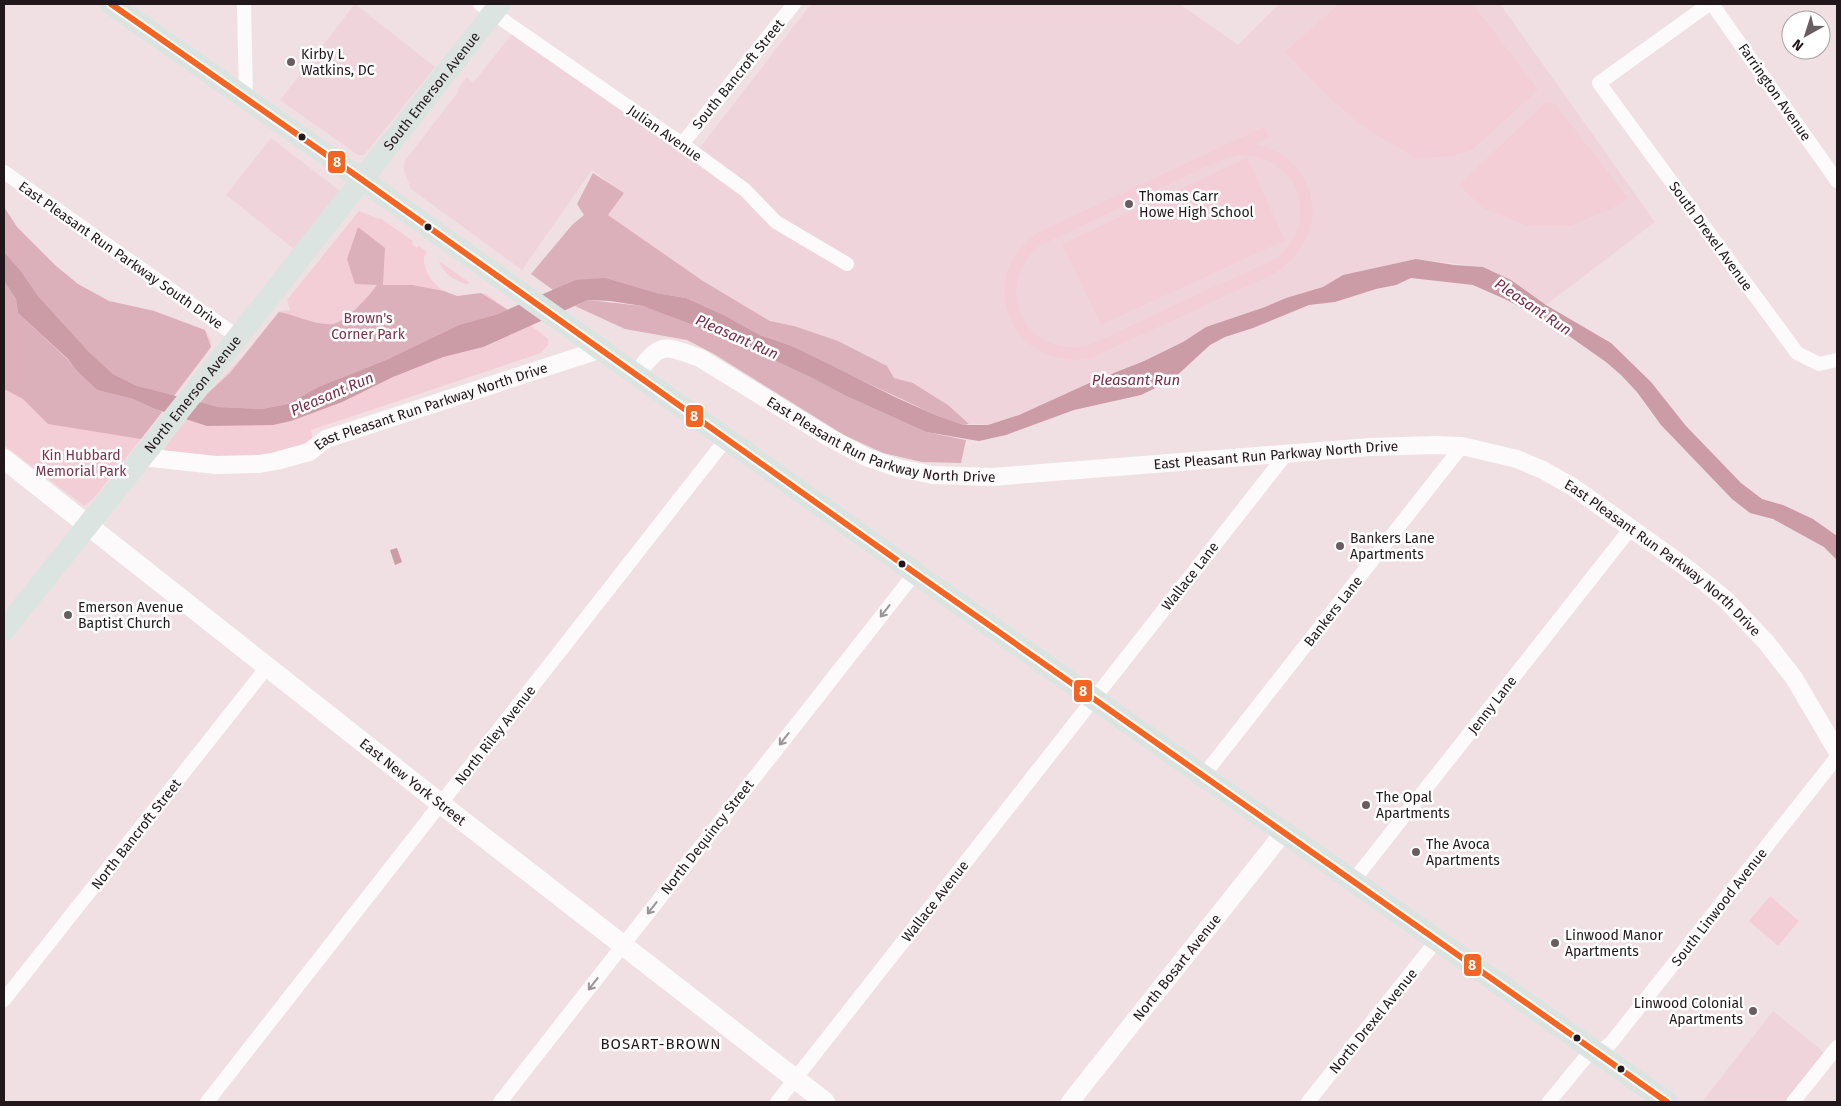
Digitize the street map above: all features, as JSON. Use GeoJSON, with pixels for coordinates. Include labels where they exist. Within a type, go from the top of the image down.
{"type":"FeatureCollection","features":[{"type":"Feature","properties":{"kind":"main road"},"geometry":{"type":"LineString","coordinates":[[111,4],[362,179],[915,573],[1667,1102]]}},
{"type":"Feature","properties":{"kind":"main road","name":"South Emerson Avenue"},"geometry":{"type":"LineString","coordinates":[[362,179],[491,7]]}},
{"type":"Feature","properties":{"kind":"main road","name":"North Emerson Avenue"},"geometry":{"type":"LineString","coordinates":[[4,630],[238,338],[362,179]]}},
{"type":"Feature","properties":{"kind":"main road","name":"East New York Street"},"geometry":{"type":"LineString","coordinates":[[4,459],[441,804],[825,1102]]}},
{"type":"Feature","properties":{"kind":"street"},"geometry":{"type":"LineString","coordinates":[[244,4],[246,99]]}},
{"type":"Feature","properties":{"kind":"street","name":"South Bancroft Street"},"geometry":{"type":"LineString","coordinates":[[682,144],[794,4]]}},
{"type":"Feature","properties":{"kind":"street","name":"South Drexel Avenue"},"geometry":{"type":"LineString","coordinates":[[1711,4],[1599,83],[1797,353],[1819,364],[1837,360]]}},
{"type":"Feature","properties":{"kind":"street","name":"Farrington Avenue"},"geometry":{"type":"LineString","coordinates":[[1711,4],[1837,180]]}},
{"type":"Feature","properties":{"kind":"street","name":"Julian Avenue"},"geometry":{"type":"LineString","coordinates":[[491,7],[745,190],[776,222],[847,264]]}},
{"type":"Feature","properties":{"kind":"street","name":"East Pleasant Run Parkway South Drive"},"geometry":{"type":"LineString","coordinates":[[4,172],[238,338]]}},
{"type":"Feature","properties":{"kind":"street","name":"East Pleasant Run Parkway North Drive"},"geometry":{"type":"LineString","coordinates":[[637,374],[648,358],[667,347],[700,358],[845,447],[887,465],[933,475],[992,477],[1370,447],[1435,445],[1462,446],[1517,460],[1543,470],[1573,487],[1706,583],[1751,625],[1794,678],[1837,751]]}},
{"type":"Feature","properties":{"kind":"street","name":"East Pleasant Run Parkway North Drive"},"geometry":{"type":"LineString","coordinates":[[142,457],[216,465],[276,462],[309,452],[326,440],[602,349]]}},
{"type":"Feature","properties":{"kind":"street","name":"North Riley Avenue"},"geometry":{"type":"LineString","coordinates":[[207,1102],[727,438]]}},
{"type":"Feature","properties":{"kind":"street","name":"Bankers Lane"},"geometry":{"type":"LineString","coordinates":[[1203,776],[1462,446]]}},
{"type":"Feature","properties":{"kind":"street","name":"Wallace Lane"},"geometry":{"type":"LineString","coordinates":[[1094,699],[1287,454]]}},
{"type":"Feature","properties":{"kind":"street","name":"Jenny Lane"},"geometry":{"type":"LineString","coordinates":[[1353,881],[1631,528]]}},
{"type":"Feature","properties":{"kind":"street","name":"North Dequincy Street"},"geometry":{"type":"LineString","coordinates":[[500,1102],[915,573]]}},
{"type":"Feature","properties":{"kind":"street","name":"North Bancroft Street"},"geometry":{"type":"LineString","coordinates":[[4,1000],[267,667]]}},
{"type":"Feature","properties":{"kind":"street","name":"Wallace Avenue"},"geometry":{"type":"LineString","coordinates":[[777,1102],[1094,699]]}},
{"type":"Feature","properties":{"kind":"street","name":"South Linwood Avenue"},"geometry":{"type":"LineString","coordinates":[[1549,1102],[1585,1058],[1590,1054],[1597,1053],[1611,1043],[1837,757]]}},
{"type":"Feature","properties":{"kind":"street","name":"North Bosart Avenue"},"geometry":{"type":"LineString","coordinates":[[1070,1102],[1284,832]]}},
{"type":"Feature","properties":{"kind":"street","name":"North Drexel Avenue"},"geometry":{"type":"LineString","coordinates":[[1308,1102],[1437,940]]}},
{"type":"Feature","properties":{"kind":"street"},"geometry":{"type":"LineString","coordinates":[[1793,1102],[1837,1047]]}},
{"type":"Feature","properties":{"kind":"shaded area"},"geometry":{"type":"Polygon","coordinates":[[[355,4],[435,67],[364,155],[358,155],[280,100],[355,4]]]}},
{"type":"Feature","properties":{"kind":"shaded area","name":"Thomas Carr Howe High School"},"geometry":{"type":"Polygon","coordinates":[[[811,4],[1180,4],[1238,45],[1279,4],[1500,4],[1655,222],[1546,305],[1511,280],[1483,267],[1416,259],[1343,275],[1323,287],[1286,298],[1206,327],[1183,342],[1143,361],[1019,415],[988,425],[969,424],[948,405],[914,383],[894,378],[794,326],[770,321],[703,281],[608,215],[623,193],[592,170],[522,270],[411,189],[404,170],[404,162],[458,92],[459,87],[467,77],[473,83],[512,34],[691,159],[811,4]]]}},
{"type":"Feature","properties":{"kind":"shaded area"},"geometry":{"type":"Polygon","coordinates":[[[271,138],[340,191],[294,249],[226,195],[271,138]]]}},
{"type":"Feature","properties":{"kind":"shaded area"},"geometry":{"type":"Polygon","coordinates":[[[1773,1011],[1826,1054],[1788,1102],[1702,1102],[1773,1011]]]}},
{"type":"Feature","properties":{"kind":"green space"},"geometry":{"type":"Polygon","coordinates":[[[1339,4],[1473,4],[1538,90],[1472,150],[1453,156],[1415,158],[1364,127],[1331,99],[1285,52],[1339,4]]]}},
{"type":"Feature","properties":{"kind":"green space"},"geometry":{"type":"Polygon","coordinates":[[[1545,103],[1555,104],[1628,198],[1613,208],[1570,226],[1528,226],[1483,208],[1459,185],[1545,103]]]}},
{"type":"Feature","properties":{"kind":"green space"},"geometry":{"type":"Polygon","coordinates":[[[1264,127],[1269,137],[1256,144],[1278,153],[1295,167],[1307,183],[1312,202],[1312,222],[1305,241],[1292,259],[1273,274],[1091,358],[1062,359],[1039,351],[1021,335],[1009,315],[1004,293],[1008,270],[1021,248],[1043,230],[1264,127]],[[1239,155],[1220,160],[1039,246],[1025,263],[1017,281],[1016,299],[1021,316],[1031,330],[1046,341],[1065,347],[1087,346],[1277,258],[1291,243],[1298,226],[1300,208],[1297,192],[1289,177],[1276,165],[1259,158],[1239,155]]]}},
{"type":"Feature","properties":{"kind":"green space"},"geometry":{"type":"Polygon","coordinates":[[[1247,158],[1285,240],[1101,325],[1062,244],[1247,158]]]}},
{"type":"Feature","properties":{"kind":"green space"},"geometry":{"type":"Polygon","coordinates":[[[593,173],[624,193],[608,215],[703,281],[770,321],[794,326],[838,341],[887,366],[894,378],[913,383],[948,405],[969,424],[964,425],[938,416],[792,346],[760,335],[724,315],[686,298],[575,280],[553,290],[531,274],[572,225],[584,215],[577,204],[593,173]]]}},
{"type":"Feature","properties":{"kind":"green space","name":"Kin Hubbard Memorial Park"},"geometry":{"type":"Polygon","coordinates":[[[4,207],[17,227],[56,266],[78,284],[109,301],[154,311],[205,330],[211,340],[211,347],[156,420],[93,499],[84,506],[5,446],[4,207]]]}},
{"type":"Feature","properties":{"kind":"green space"},"geometry":{"type":"Polygon","coordinates":[[[4,207],[17,227],[56,266],[78,284],[109,301],[154,311],[205,330],[211,347],[173,397],[137,386],[113,374],[89,352],[38,296],[21,271],[4,252],[4,207]]]}},
{"type":"Feature","properties":{"kind":"green space","name":"Brown's Corner Park"},"geometry":{"type":"Polygon","coordinates":[[[359,211],[380,218],[413,241],[412,244],[417,248],[419,246],[426,251],[424,263],[426,270],[439,288],[452,295],[459,296],[486,294],[541,333],[548,339],[548,345],[541,353],[311,430],[314,446],[296,453],[213,461],[165,452],[164,449],[168,443],[208,393],[245,354],[279,311],[290,310],[287,300],[359,211]]]}},
{"type":"Feature","properties":{"kind":"green space"},"geometry":{"type":"Polygon","coordinates":[[[358,227],[385,248],[383,285],[412,285],[444,291],[457,296],[481,293],[508,310],[459,325],[386,360],[318,387],[288,404],[262,409],[218,407],[200,403],[230,373],[279,312],[313,322],[333,324],[351,314],[369,295],[377,285],[355,284],[347,259],[358,227]]]}},
{"type":"Feature","properties":{"kind":"green space"},"geometry":{"type":"Polygon","coordinates":[[[439,261],[470,283],[466,284],[457,281],[449,276],[443,270],[439,261]]]}},
{"type":"Feature","properties":{"kind":"green space"},"geometry":{"type":"Polygon","coordinates":[[[4,281],[16,299],[18,313],[97,390],[133,399],[162,412],[141,439],[48,424],[23,399],[4,389],[4,281]]]}},
{"type":"Feature","properties":{"kind":"green space"},"geometry":{"type":"Polygon","coordinates":[[[588,300],[643,306],[671,315],[715,333],[926,432],[966,440],[961,463],[922,462],[883,453],[844,435],[714,354],[687,340],[625,329],[575,306],[588,300]]]}},
{"type":"Feature","properties":{"kind":"green space"},"geometry":{"type":"Polygon","coordinates":[[[1770,896],[1799,921],[1778,946],[1749,921],[1770,896]]]}},
{"type":"Feature","properties":{"kind":"water","name":"Pleasant Run"},"geometry":{"type":"Polygon","coordinates":[[[4,252],[21,271],[38,296],[89,352],[113,374],[137,386],[218,407],[262,409],[288,404],[318,387],[386,360],[459,325],[498,314],[575,280],[605,278],[656,293],[686,298],[724,315],[760,335],[792,346],[897,398],[964,425],[988,425],[1019,415],[1096,380],[1144,361],[1183,342],[1206,327],[1286,298],[1323,287],[1343,275],[1416,259],[1483,267],[1511,280],[1546,305],[1611,343],[1651,382],[1686,426],[1741,483],[1762,499],[1783,505],[1813,519],[1837,536],[1837,560],[1824,547],[1773,519],[1750,513],[1732,499],[1661,425],[1637,392],[1606,362],[1552,324],[1507,300],[1473,285],[1411,278],[1396,285],[1376,289],[1335,302],[1309,305],[1253,328],[1225,337],[1210,345],[1172,380],[1141,395],[1074,410],[1006,435],[979,441],[926,432],[715,333],[643,306],[588,300],[483,347],[443,357],[393,377],[342,402],[291,421],[273,425],[207,426],[155,409],[133,399],[97,390],[76,370],[68,359],[18,313],[16,299],[4,281],[4,252]]]}},
{"type":"Feature","properties":{"kind":"water"},"geometry":{"type":"Polygon","coordinates":[[[397,548],[402,562],[395,565],[390,550],[397,548]]]}},
{"type":"Feature","properties":{"kind":"transit line","name":"8"},"geometry":{"type":"LineString","coordinates":[[111,4],[1667,1102]]}},
{"type":"Feature","properties":{"kind":"place","name":"Kirby L Watkins, DC"},"geometry":{"type":"Point","coordinates":[291,62]}},
{"type":"Feature","properties":{"kind":"place","name":"Thomas Carr Howe High School"},"geometry":{"type":"Point","coordinates":[1129,204]}},
{"type":"Feature","properties":{"kind":"place","name":"Bankers Lane Apartments"},"geometry":{"type":"Point","coordinates":[1340,546]}},
{"type":"Feature","properties":{"kind":"place","name":"Emerson Avenue Baptist Church"},"geometry":{"type":"Point","coordinates":[68,615]}},
{"type":"Feature","properties":{"kind":"place","name":"The Opal Apartments"},"geometry":{"type":"Point","coordinates":[1366,805]}},
{"type":"Feature","properties":{"kind":"place","name":"The Avoca Apartments"},"geometry":{"type":"Point","coordinates":[1416,852]}},
{"type":"Feature","properties":{"kind":"place","name":"Linwood Manor Apartments"},"geometry":{"type":"Point","coordinates":[1555,943]}},
{"type":"Feature","properties":{"kind":"place","name":"Linwood Colonial Apartments"},"geometry":{"type":"Point","coordinates":[1753,1011]}},
{"type":"Feature","properties":{"kind":"district","name":"BOSART-BROWN"},"geometry":{"type":"Point","coordinates":[661,1044]}}]}
